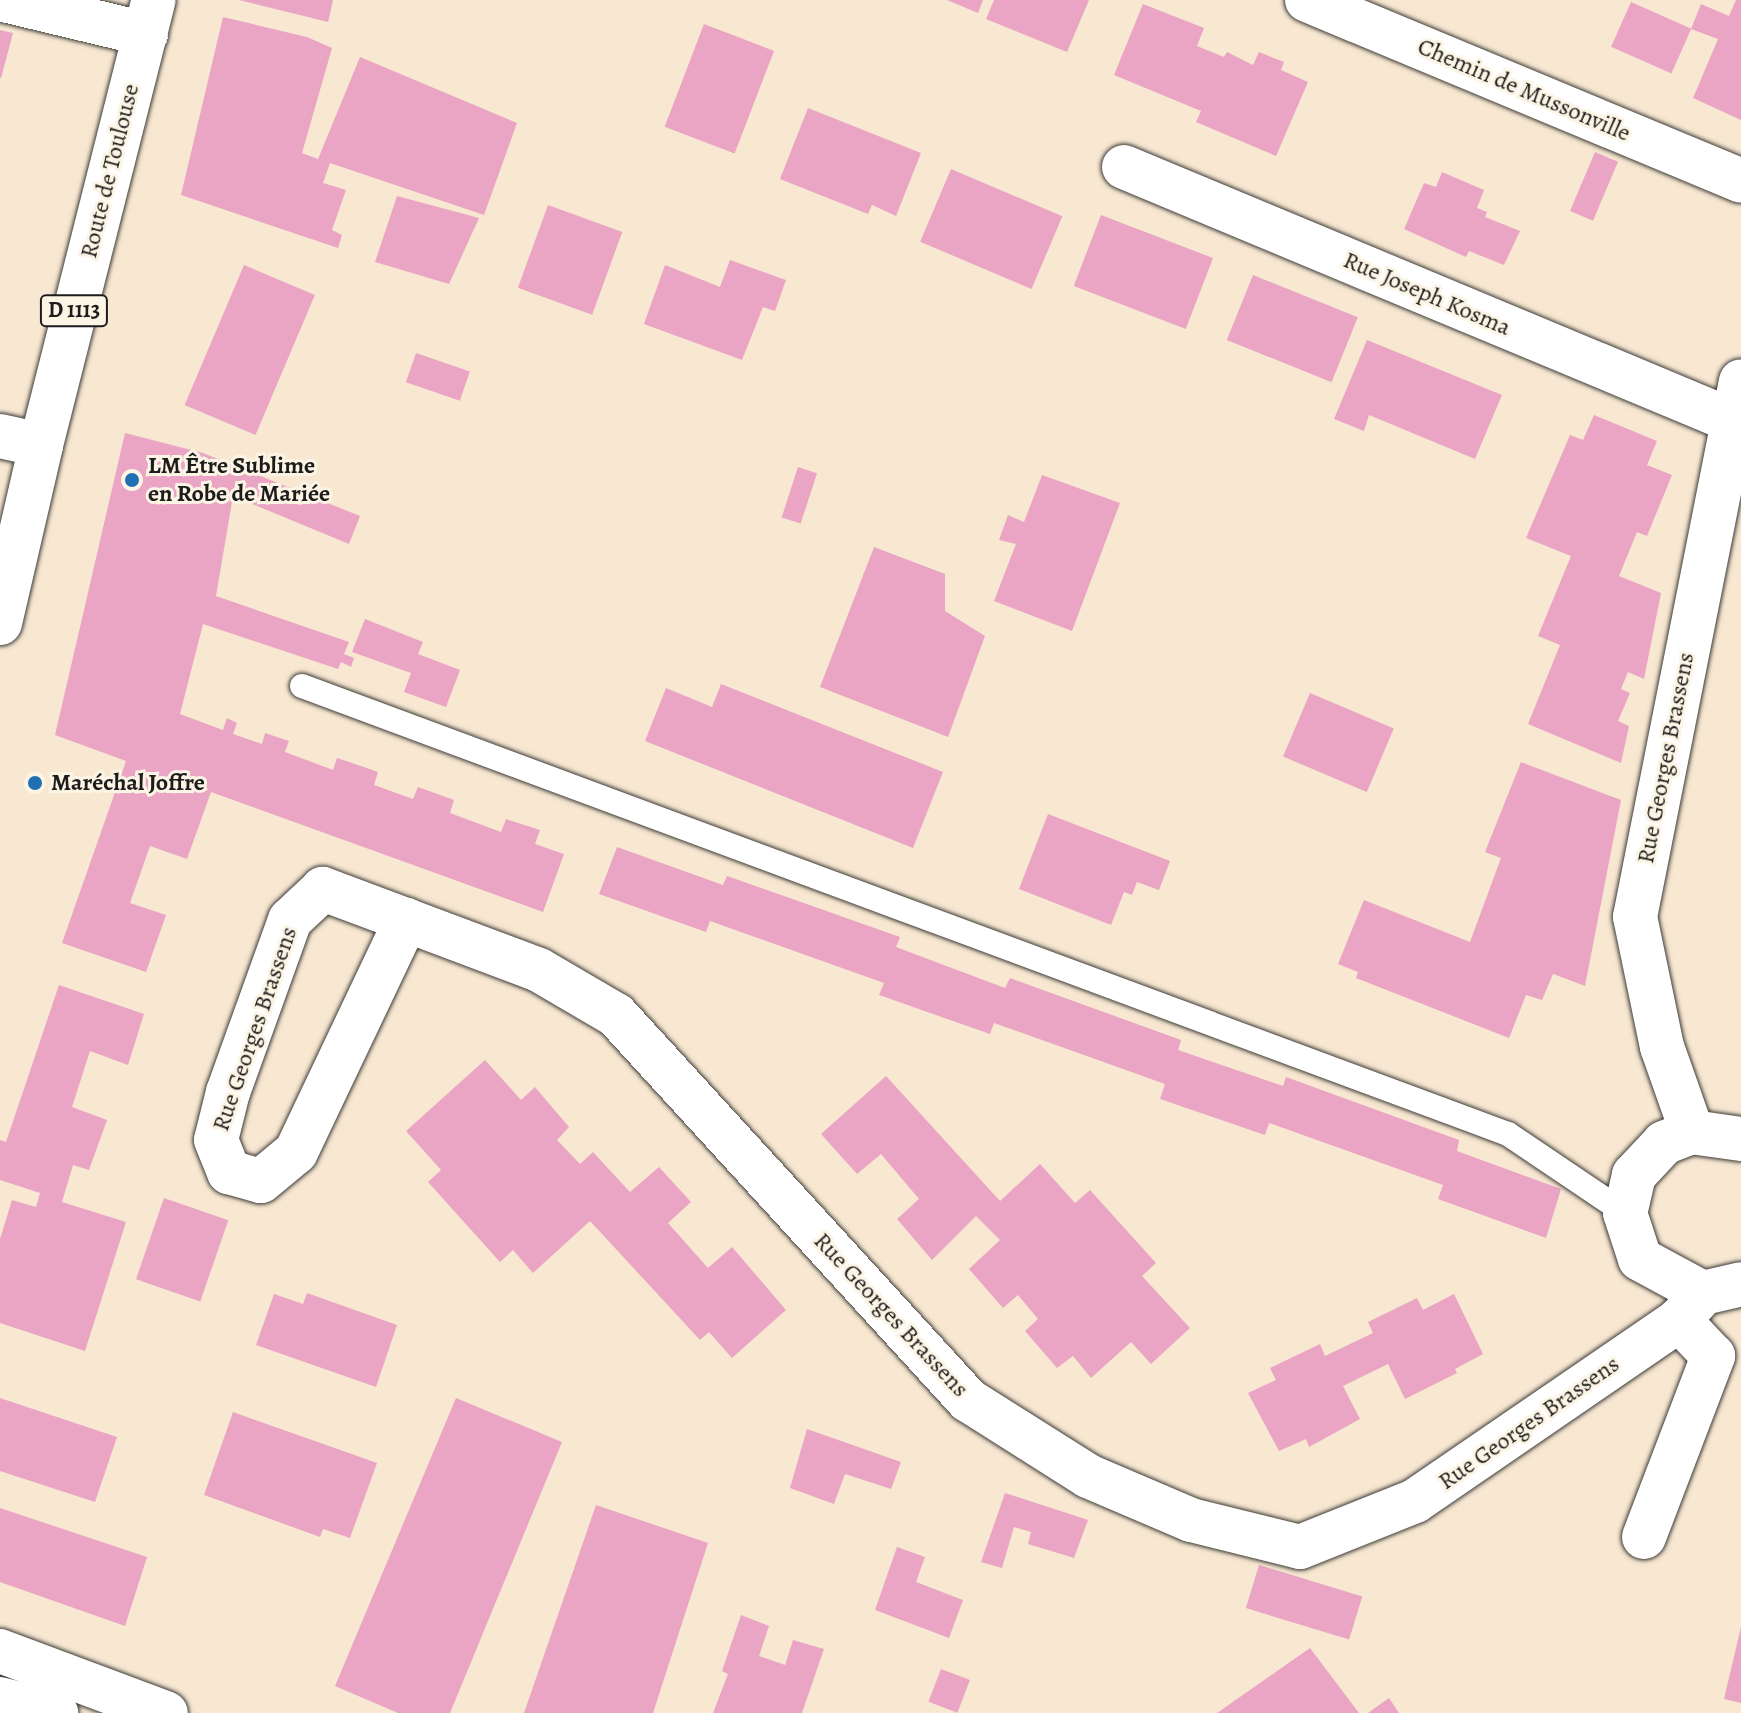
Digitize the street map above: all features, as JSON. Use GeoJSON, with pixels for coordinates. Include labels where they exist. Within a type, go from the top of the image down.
{"type":"FeatureCollection","features":[{"type":"Feature","properties":{"kind":"street"},"geometry":{"type":"LineString","coordinates":[[4,0],[150,17]]}},
{"type":"Feature","properties":{"kind":"street","name":"Chemin de Mussonville"},"geometry":{"type":"LineString","coordinates":[[1307,0],[1741,181]]}},
{"type":"Feature","properties":{"kind":"street","name":"Route de Toulouse"},"geometry":{"type":"LineString","coordinates":[[0,623],[20,441],[150,17]]}},
{"type":"Feature","properties":{"kind":"street","name":"Rue Joseph Kosma"},"geometry":{"type":"LineString","coordinates":[[1124,167],[1736,400]]}},
{"type":"Feature","properties":{"kind":"street","name":"Rue Georges Brassens"},"geometry":{"type":"LineString","coordinates":[[1692,1132],[1662,1047],[1635,917],[1736,400]]}},
{"type":"Feature","properties":{"kind":"street","name":"Rue Georges Brassens"},"geometry":{"type":"LineString","coordinates":[[406,920],[296,1152],[261,1181],[229,1172],[216,1140],[225,1104],[290,920],[323,889],[406,920],[539,970],[616,1015],[968,1400],[1088,1476],[1191,1520],[1300,1547],[1415,1501],[1708,1299]]}},
{"type":"Feature","properties":{"kind":"street"},"geometry":{"type":"LineString","coordinates":[[1644,1537],[1713,1356],[1708,1299],[1640,1259],[1625,1213],[1634,1175],[1664,1143],[1692,1132],[1741,1139]]}},
{"type":"Feature","properties":{"kind":"street"},"geometry":{"type":"LineString","coordinates":[[0,1651],[94,1698],[166,1713]]}},
{"type":"Feature","properties":{"kind":"street"},"geometry":{"type":"LineString","coordinates":[[0,1699],[56,1713]]}},
{"type":"Feature","properties":{"kind":"lane"},"geometry":{"type":"LineString","coordinates":[[302,686],[1508,1134],[1625,1213]]}},
{"type":"Feature","properties":{"kind":"building"},"geometry":{"type":"Polygon","coordinates":[[[239,0],[333,0],[328,22],[239,0]]]}},
{"type":"Feature","properties":{"kind":"building"},"geometry":{"type":"Polygon","coordinates":[[[947,0],[983,0],[978,13],[947,0]]]}},
{"type":"Feature","properties":{"kind":"building"},"geometry":{"type":"Polygon","coordinates":[[[994,0],[1089,0],[1067,52],[986,19],[994,0]]]}},
{"type":"Feature","properties":{"kind":"building"},"geometry":{"type":"Polygon","coordinates":[[[1736,0],[1741,0],[1741,120],[1693,98],[1718,39],[1691,29],[1701,4],[1729,16],[1736,0]]]}},
{"type":"Feature","properties":{"kind":"building"},"geometry":{"type":"Polygon","coordinates":[[[1631,2],[1691,29],[1671,74],[1611,47],[1631,2]]]}},
{"type":"Feature","properties":{"kind":"building"},"geometry":{"type":"Polygon","coordinates":[[[1143,4],[1204,28],[1197,46],[1224,57],[1227,52],[1253,65],[1259,52],[1284,62],[1281,70],[1308,82],[1276,156],[1196,122],[1201,111],[1114,75],[1143,4]]]}},
{"type":"Feature","properties":{"kind":"building"},"geometry":{"type":"Polygon","coordinates":[[[223,17],[307,37],[332,48],[302,153],[318,159],[360,57],[517,123],[484,215],[330,163],[323,183],[346,190],[332,230],[342,235],[338,248],[181,195],[223,17]]]}},
{"type":"Feature","properties":{"kind":"building"},"geometry":{"type":"Polygon","coordinates":[[[704,24],[774,51],[735,154],[665,127],[704,24]]]}},
{"type":"Feature","properties":{"kind":"building"},"geometry":{"type":"Polygon","coordinates":[[[0,30],[13,33],[1,78],[0,78],[0,30]]]}},
{"type":"Feature","properties":{"kind":"building"},"geometry":{"type":"Polygon","coordinates":[[[808,108],[921,153],[896,216],[872,205],[868,214],[780,179],[808,108]]]}},
{"type":"Feature","properties":{"kind":"building"},"geometry":{"type":"Polygon","coordinates":[[[1595,152],[1618,162],[1593,221],[1570,211],[1595,152]]]}},
{"type":"Feature","properties":{"kind":"building"},"geometry":{"type":"Polygon","coordinates":[[[951,169],[1062,216],[1032,289],[920,242],[951,169]]]}},
{"type":"Feature","properties":{"kind":"building"},"geometry":{"type":"Polygon","coordinates":[[[1442,172],[1484,190],[1477,208],[1487,212],[1485,217],[1520,231],[1504,265],[1469,251],[1466,257],[1404,229],[1424,183],[1436,187],[1442,172]]]}},
{"type":"Feature","properties":{"kind":"building"},"geometry":{"type":"Polygon","coordinates":[[[397,196],[479,218],[449,284],[375,262],[397,196]]]}},
{"type":"Feature","properties":{"kind":"building"},"geometry":{"type":"Polygon","coordinates":[[[548,205],[622,232],[592,315],[518,288],[548,205]]]}},
{"type":"Feature","properties":{"kind":"building"},"geometry":{"type":"Polygon","coordinates":[[[1101,215],[1213,258],[1186,329],[1074,286],[1101,215]]]}},
{"type":"Feature","properties":{"kind":"building"},"geometry":{"type":"Polygon","coordinates":[[[730,260],[786,280],[775,311],[763,307],[742,360],[644,324],[665,265],[720,287],[730,260]]]}},
{"type":"Feature","properties":{"kind":"building"},"geometry":{"type":"Polygon","coordinates":[[[244,265],[315,295],[255,435],[185,405],[244,265]]]}},
{"type":"Feature","properties":{"kind":"building"},"geometry":{"type":"Polygon","coordinates":[[[1253,275],[1358,317],[1332,382],[1227,340],[1253,275]]]}},
{"type":"Feature","properties":{"kind":"building"},"geometry":{"type":"Polygon","coordinates":[[[1367,340],[1502,395],[1475,459],[1369,415],[1364,431],[1334,419],[1367,340]]]}},
{"type":"Feature","properties":{"kind":"building"},"geometry":{"type":"Polygon","coordinates":[[[416,353],[470,372],[460,401],[406,382],[416,353]]]}},
{"type":"Feature","properties":{"kind":"building"},"geometry":{"type":"Polygon","coordinates":[[[1594,415],[1657,441],[1647,465],[1672,475],[1647,536],[1637,532],[1619,576],[1661,593],[1644,679],[1628,672],[1621,689],[1630,693],[1618,721],[1629,726],[1621,763],[1528,724],[1560,645],[1538,636],[1571,556],[1526,538],[1570,435],[1583,440],[1594,415]]]}},
{"type":"Feature","properties":{"kind":"building"},"geometry":{"type":"Polygon","coordinates":[[[125,433],[203,453],[360,516],[349,544],[233,496],[216,596],[349,642],[344,654],[354,658],[351,667],[341,662],[338,669],[203,624],[180,714],[223,730],[227,718],[237,723],[233,734],[262,744],[265,733],[289,741],[285,752],[333,770],[337,758],[378,772],[374,785],[413,799],[418,787],[454,800],[450,813],[501,832],[506,819],[540,830],[535,844],[564,854],[543,912],[211,792],[187,859],[150,846],[130,903],[166,915],[146,972],[62,943],[126,761],[55,735],[125,433]]]}},
{"type":"Feature","properties":{"kind":"building"},"geometry":{"type":"Polygon","coordinates":[[[798,467],[817,473],[801,524],[782,517],[798,467]]]}},
{"type":"Feature","properties":{"kind":"building"},"geometry":{"type":"Polygon","coordinates":[[[1042,475],[1120,503],[1072,631],[994,601],[1016,544],[999,540],[1008,515],[1024,522],[1042,475]]]}},
{"type":"Feature","properties":{"kind":"building"},"geometry":{"type":"Polygon","coordinates":[[[874,547],[945,574],[945,611],[985,636],[948,737],[820,687],[874,547]]]}},
{"type":"Feature","properties":{"kind":"building"},"geometry":{"type":"Polygon","coordinates":[[[365,619],[423,642],[418,654],[460,670],[446,707],[404,692],[411,673],[352,652],[365,619]]]}},
{"type":"Feature","properties":{"kind":"building"},"geometry":{"type":"Polygon","coordinates":[[[721,684],[943,772],[913,848],[645,741],[666,688],[712,707],[721,684]]]}},
{"type":"Feature","properties":{"kind":"building"},"geometry":{"type":"Polygon","coordinates":[[[1310,693],[1394,729],[1367,792],[1283,757],[1310,693]]]}},
{"type":"Feature","properties":{"kind":"building"},"geometry":{"type":"Polygon","coordinates":[[[1521,762],[1621,800],[1585,986],[1553,974],[1542,1000],[1526,995],[1509,1038],[1356,978],[1358,972],[1338,964],[1364,900],[1470,942],[1501,858],[1485,852],[1521,762]]]}},
{"type":"Feature","properties":{"kind":"building"},"geometry":{"type":"Polygon","coordinates":[[[1048,814],[1170,861],[1159,890],[1137,882],[1132,895],[1124,892],[1111,925],[1019,889],[1048,814]]]}},
{"type":"Feature","properties":{"kind":"building"},"geometry":{"type":"Polygon","coordinates":[[[617,847],[723,885],[727,876],[900,937],[896,947],[1005,988],[1010,978],[1181,1040],[1178,1050],[1283,1086],[1286,1077],[1459,1140],[1457,1151],[1561,1189],[1546,1238],[1438,1199],[1443,1185],[1269,1123],[1265,1135],[1160,1099],[1165,1084],[994,1023],[990,1034],[879,995],[884,983],[710,921],[706,932],[599,894],[617,847]]]}},
{"type":"Feature","properties":{"kind":"building"},"geometry":{"type":"Polygon","coordinates":[[[59,985],[144,1014],[128,1065],[90,1051],[72,1107],[107,1120],[89,1170],[73,1165],[62,1202],[126,1222],[85,1351],[0,1323],[0,1239],[12,1200],[36,1207],[40,1193],[0,1180],[0,1140],[6,1142],[59,985]]]}},
{"type":"Feature","properties":{"kind":"building"},"geometry":{"type":"Polygon","coordinates":[[[485,1060],[521,1100],[535,1087],[569,1127],[557,1140],[580,1164],[593,1152],[630,1192],[659,1167],[691,1202],[668,1223],[708,1268],[732,1247],[786,1310],[732,1358],[709,1332],[700,1340],[590,1221],[533,1273],[513,1250],[500,1262],[428,1182],[441,1170],[406,1131],[485,1060]]]}},
{"type":"Feature","properties":{"kind":"building"},"geometry":{"type":"Polygon","coordinates":[[[886,1076],[1000,1201],[1040,1164],[1075,1203],[1090,1190],[1156,1263],[1142,1276],[1190,1328],[1151,1364],[1131,1342],[1091,1378],[1073,1356],[1057,1368],[1025,1331],[1038,1319],[1018,1295],[1003,1308],[969,1269],[1000,1240],[976,1216],[932,1260],[897,1219],[919,1199],[881,1154],[857,1174],[821,1134],[886,1076]]]}},
{"type":"Feature","properties":{"kind":"building"},"geometry":{"type":"Polygon","coordinates":[[[164,1198],[228,1220],[200,1301],[136,1279],[164,1198]]]}},
{"type":"Feature","properties":{"kind":"building"},"geometry":{"type":"Polygon","coordinates":[[[307,1293],[397,1325],[376,1387],[256,1345],[274,1294],[303,1304],[307,1293]]]}},
{"type":"Feature","properties":{"kind":"building"},"geometry":{"type":"Polygon","coordinates":[[[1454,1294],[1483,1354],[1455,1369],[1457,1373],[1405,1399],[1388,1364],[1343,1386],[1360,1419],[1309,1447],[1306,1439],[1279,1451],[1248,1393],[1276,1380],[1270,1368],[1320,1344],[1325,1356],[1373,1333],[1368,1322],[1417,1298],[1423,1310],[1454,1294]]]}},
{"type":"Feature","properties":{"kind":"building"},"geometry":{"type":"Polygon","coordinates":[[[0,1398],[117,1437],[95,1502],[0,1471],[0,1398]]]}},
{"type":"Feature","properties":{"kind":"building"},"geometry":{"type":"Polygon","coordinates":[[[456,1398],[562,1442],[450,1713],[398,1713],[335,1686],[456,1398]]]}},
{"type":"Feature","properties":{"kind":"building"},"geometry":{"type":"Polygon","coordinates":[[[233,1412],[377,1463],[350,1538],[323,1529],[320,1537],[204,1495],[233,1412]]]}},
{"type":"Feature","properties":{"kind":"building"},"geometry":{"type":"Polygon","coordinates":[[[807,1429],[901,1462],[891,1489],[845,1474],[834,1504],[790,1488],[807,1429]]]}},
{"type":"Feature","properties":{"kind":"building"},"geometry":{"type":"Polygon","coordinates":[[[1005,1493],[1088,1520],[1074,1558],[1028,1544],[1031,1532],[1014,1527],[1002,1568],[981,1562],[1005,1493]]]}},
{"type":"Feature","properties":{"kind":"building"},"geometry":{"type":"Polygon","coordinates":[[[596,1505],[708,1543],[653,1713],[524,1713],[596,1505]]]}},
{"type":"Feature","properties":{"kind":"building"},"geometry":{"type":"Polygon","coordinates":[[[0,1508],[147,1557],[125,1626],[0,1582],[0,1508]]]}},
{"type":"Feature","properties":{"kind":"building"},"geometry":{"type":"Polygon","coordinates":[[[897,1547],[925,1557],[916,1582],[963,1600],[949,1638],[875,1610],[897,1547]]]}},
{"type":"Feature","properties":{"kind":"building"},"geometry":{"type":"Polygon","coordinates":[[[1259,1565],[1362,1597],[1349,1640],[1246,1608],[1259,1565]]]}},
{"type":"Feature","properties":{"kind":"building"},"geometry":{"type":"Polygon","coordinates":[[[741,1615],[769,1626],[759,1656],[785,1665],[793,1640],[824,1649],[802,1713],[713,1713],[728,1674],[722,1671],[741,1615]]]}},
{"type":"Feature","properties":{"kind":"building"},"geometry":{"type":"Polygon","coordinates":[[[1741,1627],[1741,1703],[1724,1699],[1741,1627]]]}},
{"type":"Feature","properties":{"kind":"building"},"geometry":{"type":"Polygon","coordinates":[[[1310,1648],[1359,1713],[1217,1713],[1310,1648]]]}},
{"type":"Feature","properties":{"kind":"building"},"geometry":{"type":"Polygon","coordinates":[[[941,1669],[970,1680],[957,1713],[928,1702],[941,1669]]]}},
{"type":"Feature","properties":{"kind":"building"},"geometry":{"type":"Polygon","coordinates":[[[1389,1698],[1399,1713],[1368,1713],[1389,1698]]]}},
{"type":"Feature","properties":{"kind":"place","name":"LM Être Sublime en Robe de Mariée"},"geometry":{"type":"Point","coordinates":[132,480]}},
{"type":"Feature","properties":{"kind":"place","name":"Maréchal Joffre"},"geometry":{"type":"Point","coordinates":[35,783]}}]}
